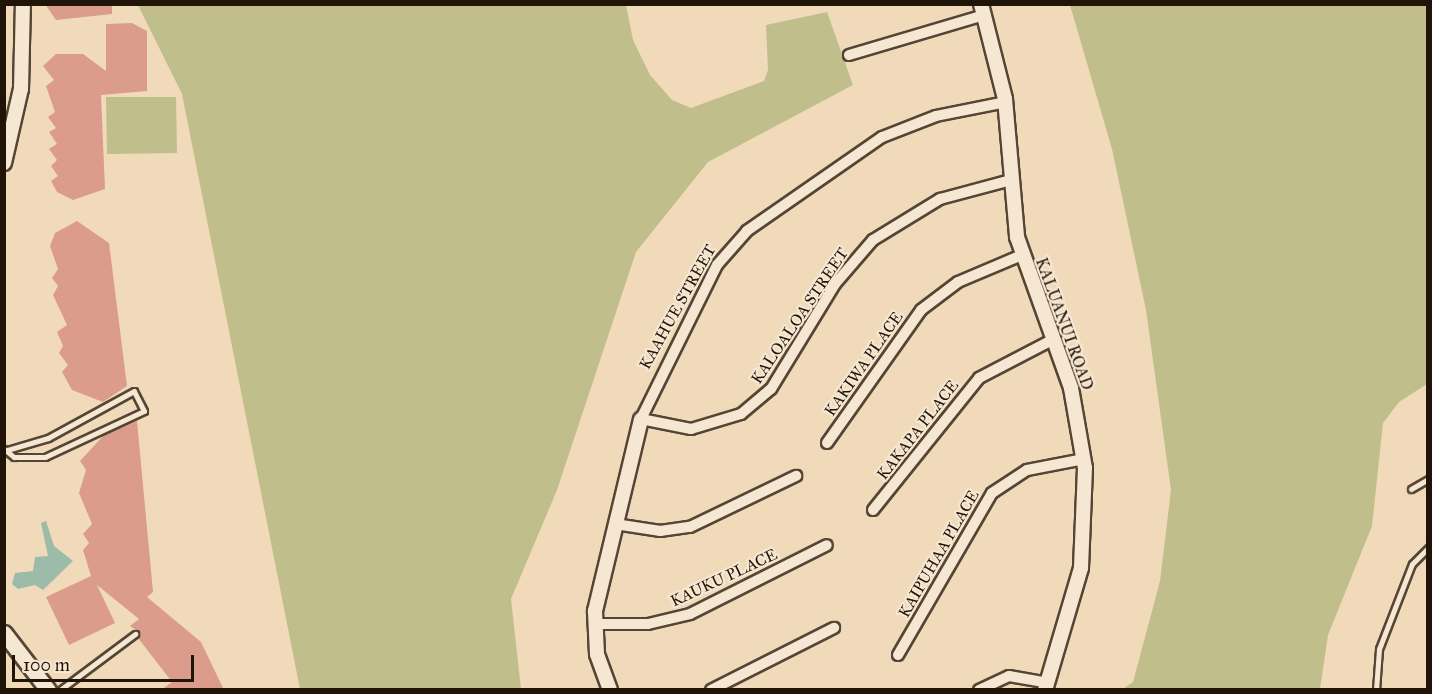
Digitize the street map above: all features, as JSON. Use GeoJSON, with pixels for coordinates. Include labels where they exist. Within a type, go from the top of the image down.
{"type":"FeatureCollection","features":[{"type":"Feature","properties":{"kind":"main road"},"geometry":{"type":"LineString","coordinates":[[4,633],[48,690]]}},
{"type":"Feature","properties":{"kind":"street"},"geometry":{"type":"LineString","coordinates":[[4,162],[21,89],[23,4]]}},
{"type":"Feature","properties":{"kind":"street"},"geometry":{"type":"LineString","coordinates":[[849,55],[982,10]]}},
{"type":"Feature","properties":{"kind":"street","name":"KALUANUI ROAD"},"geometry":{"type":"LineString","coordinates":[[982,10],[1005,102],[1011,180],[1022,255],[1071,388],[1084,459],[1081,568],[1047,686]]}},
{"type":"Feature","properties":{"kind":"street","name":"KAAHUE STREET"},"geometry":{"type":"LineString","coordinates":[[610,690],[597,654],[594,624],[615,524],[641,419],[712,275],[747,231],[882,137],[936,116],[1005,102]]}},
{"type":"Feature","properties":{"kind":"street","name":"KALOALOA STREET"},"geometry":{"type":"LineString","coordinates":[[641,419],[691,429],[741,414],[771,388],[835,284],[873,240],[940,199],[1011,180]]}},
{"type":"Feature","properties":{"kind":"street","name":"KAKIWA PLACE"},"geometry":{"type":"LineString","coordinates":[[827,442],[921,310],[958,282],[1022,255]]}},
{"type":"Feature","properties":{"kind":"street","name":"KAKAPA PLACE"},"geometry":{"type":"LineString","coordinates":[[873,510],[979,378],[1054,339]]}},
{"type":"Feature","properties":{"kind":"street","name":"KAIPUHAA PLACE"},"geometry":{"type":"LineString","coordinates":[[898,655],[992,493],[1027,470],[1084,459]]}},
{"type":"Feature","properties":{"kind":"street"},"geometry":{"type":"LineString","coordinates":[[615,524],[660,531],[690,527],[796,477]]}},
{"type":"Feature","properties":{"kind":"street","name":"KAUKU PLACE"},"geometry":{"type":"LineString","coordinates":[[594,624],[648,624],[682,616],[827,545]]}},
{"type":"Feature","properties":{"kind":"street"},"geometry":{"type":"LineString","coordinates":[[711,690],[834,628]]}},
{"type":"Feature","properties":{"kind":"street"},"geometry":{"type":"LineString","coordinates":[[979,690],[1009,676],[1047,686]]}},
{"type":"Feature","properties":{"kind":"lane"},"geometry":{"type":"LineString","coordinates":[[134,391],[144,411],[45,457],[14,457],[6,449],[48,438],[134,391]]}},
{"type":"Feature","properties":{"kind":"lane"},"geometry":{"type":"LineString","coordinates":[[1411,489],[1428,479]]}},
{"type":"Feature","properties":{"kind":"lane"},"geometry":{"type":"LineString","coordinates":[[1376,690],[1379,649],[1412,564],[1428,548]]}},
{"type":"Feature","properties":{"kind":"lane"},"geometry":{"type":"LineString","coordinates":[[60,690],[135,634]]}},
{"type":"Feature","properties":{"kind":"shaded area"},"geometry":{"type":"Polygon","coordinates":[[[138,5],[626,5],[633,40],[650,75],[672,100],[691,108],[764,81],[768,70],[766,25],[827,12],[853,85],[708,162],[636,252],[557,490],[511,599],[521,689],[300,689],[182,94],[138,5]]]}},
{"type":"Feature","properties":{"kind":"shaded area"},"geometry":{"type":"Polygon","coordinates":[[[1070,5],[1427,5],[1427,384],[1399,402],[1383,423],[1372,526],[1328,635],[1320,689],[1123,689],[1133,682],[1160,581],[1171,490],[1146,310],[1112,149],[1070,5]]]}},
{"type":"Feature","properties":{"kind":"shaded area"},"geometry":{"type":"Polygon","coordinates":[[[106,97],[176,97],[177,153],[107,154],[106,97]]]}},
{"type":"Feature","properties":{"kind":"shaded area"},"geometry":{"type":"Polygon","coordinates":[[[46,521],[54,546],[73,561],[43,590],[35,585],[18,589],[12,584],[15,573],[33,571],[35,557],[48,556],[41,523],[46,521]]]}},
{"type":"Feature","properties":{"kind":"building"},"geometry":{"type":"Polygon","coordinates":[[[45,4],[112,4],[112,14],[56,20],[45,4]]]}},
{"type":"Feature","properties":{"kind":"building"},"geometry":{"type":"Polygon","coordinates":[[[132,23],[147,31],[147,91],[101,95],[105,189],[73,200],[57,192],[51,181],[58,176],[51,166],[57,160],[49,149],[57,144],[49,132],[56,128],[48,117],[55,112],[46,86],[54,80],[43,66],[56,54],[83,54],[106,71],[106,24],[132,23]]]}},
{"type":"Feature","properties":{"kind":"building"},"geometry":{"type":"Polygon","coordinates":[[[77,221],[109,243],[127,386],[103,402],[72,390],[62,372],[68,365],[59,353],[63,346],[57,332],[67,325],[53,295],[58,286],[52,278],[58,269],[50,246],[55,233],[77,221]]]}},
{"type":"Feature","properties":{"kind":"building"},"geometry":{"type":"Polygon","coordinates":[[[137,421],[153,592],[147,597],[201,642],[224,690],[161,690],[172,682],[138,638],[139,632],[130,626],[139,619],[97,585],[115,623],[69,645],[46,597],[91,576],[83,550],[89,543],[83,534],[92,524],[79,493],[86,470],[80,461],[105,434],[137,421]]]}}]}
